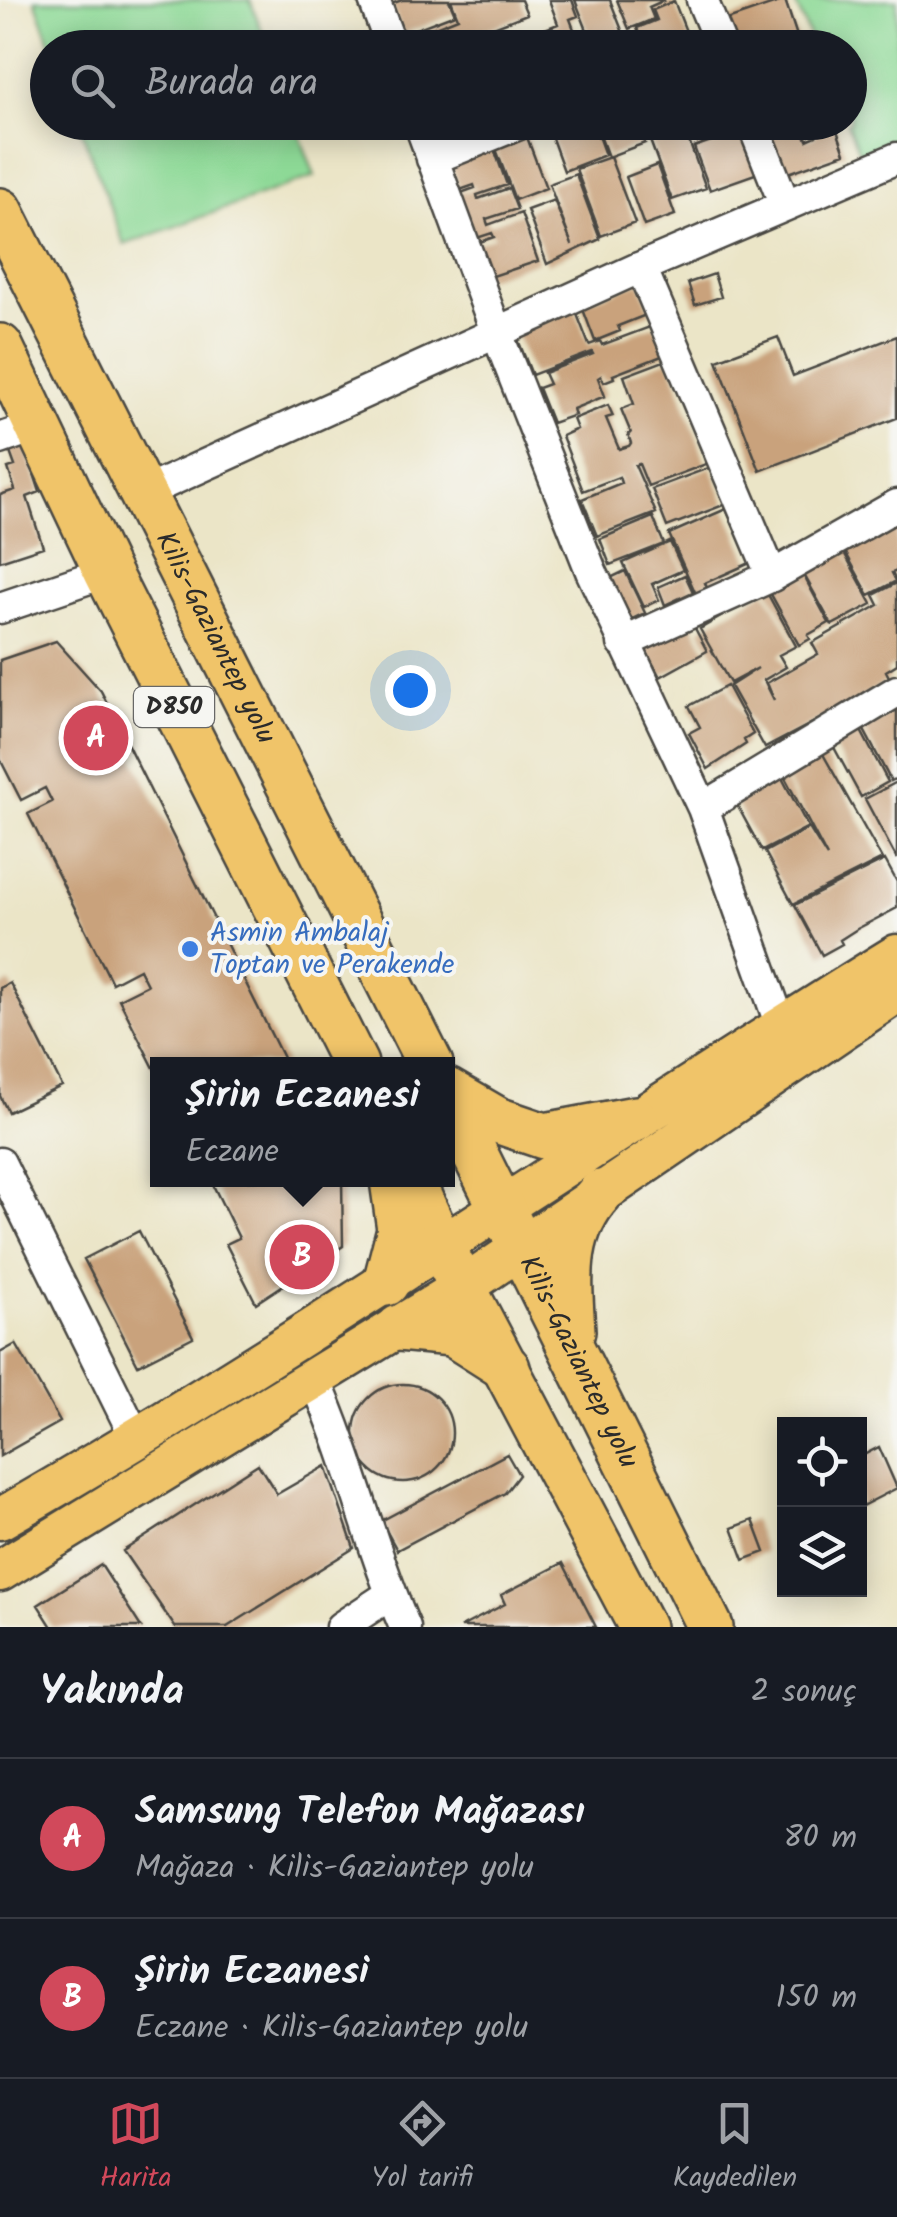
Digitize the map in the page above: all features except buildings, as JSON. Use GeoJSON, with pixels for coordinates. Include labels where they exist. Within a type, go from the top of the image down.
{"type":"FeatureCollection","features":[{"type":"Feature","properties":{"kind":"highway","name":"Kilis-Gaziantep yolu"},"geometry":{"type":"LineString","coordinates":[[0,211],[426,1057]]}},
{"type":"Feature","properties":{"kind":"highway","name":"D850"},"geometry":{"type":"LineString","coordinates":[[0,347],[19,432],[107,572],[350,1057]]}},
{"type":"Feature","properties":{"kind":"highway"},"geometry":{"type":"LineString","coordinates":[[455,1098],[497,1120],[544,1136],[634,1119]]}},
{"type":"Feature","properties":{"kind":"highway","name":"Kilis-Gaziantep yolu"},"geometry":{"type":"LineString","coordinates":[[455,1111],[710,1627]]}},
{"type":"Feature","properties":{"kind":"highway"},"geometry":{"type":"LineString","coordinates":[[386,1283],[400,1229],[394,1187]]}},
{"type":"Feature","properties":{"kind":"highway"},"geometry":{"type":"LineString","coordinates":[[413,1187],[642,1627]]}},
{"type":"Feature","properties":{"kind":"highway"},"geometry":{"type":"LineString","coordinates":[[574,1348],[568,1260],[586,1209],[600,1193]]}},
{"type":"Feature","properties":{"kind":"highway"},"geometry":{"type":"LineString","coordinates":[[399,1328],[452,1334],[508,1368]]}},
{"type":"Feature","properties":{"kind":"main road"},"geometry":{"type":"LineString","coordinates":[[0,1519],[137,1440],[442,1248],[634,1119],[897,954]]}},
{"type":"Feature","properties":{"kind":"main road"},"geometry":{"type":"LineString","coordinates":[[0,1570],[465,1286],[897,992]]}},
{"type":"Feature","properties":{"kind":"street"},"geometry":{"type":"LineString","coordinates":[[374,0],[385,30]]}},
{"type":"Feature","properties":{"kind":"street"},"geometry":{"type":"LineString","coordinates":[[702,0],[712,30]]}},
{"type":"Feature","properties":{"kind":"street"},"geometry":{"type":"LineString","coordinates":[[425,140],[496,332],[623,643],[703,808],[781,1026]]}},
{"type":"Feature","properties":{"kind":"street"},"geometry":{"type":"LineString","coordinates":[[432,159],[479,140]]}},
{"type":"Feature","properties":{"kind":"street"},"geometry":{"type":"LineString","coordinates":[[759,140],[784,205]]}},
{"type":"Feature","properties":{"kind":"street"},"geometry":{"type":"LineString","coordinates":[[142,493],[641,267],[897,158]]}},
{"type":"Feature","properties":{"kind":"street"},"geometry":{"type":"LineString","coordinates":[[641,267],[772,576]]}},
{"type":"Feature","properties":{"kind":"street"},"geometry":{"type":"LineString","coordinates":[[623,643],[772,576],[897,506]]}},
{"type":"Feature","properties":{"kind":"street"},"geometry":{"type":"LineString","coordinates":[[0,608],[107,572]]}},
{"type":"Feature","properties":{"kind":"street"},"geometry":{"type":"LineString","coordinates":[[703,808],[897,691]]}},
{"type":"Feature","properties":{"kind":"street"},"geometry":{"type":"LineString","coordinates":[[0,1164],[137,1440]]}},
{"type":"Feature","properties":{"kind":"street"},"geometry":{"type":"LineString","coordinates":[[315,1380],[405,1627]]}},
{"type":"Feature","properties":{"kind":"street"},"geometry":{"type":"LineString","coordinates":[[341,1627],[391,1594]]}},
{"type":"Feature","properties":{"kind":"green space"},"geometry":{"type":"Polygon","coordinates":[[[35,0],[250,0],[261,30],[46,30],[35,0]]]}},
{"type":"Feature","properties":{"kind":"green space"},"geometry":{"type":"Polygon","coordinates":[[[794,0],[897,0],[897,141],[861,157],[854,140],[867,140],[867,30],[807,30],[794,0]]]}},
{"type":"Feature","properties":{"kind":"green space"},"geometry":{"type":"Polygon","coordinates":[[[85,140],[301,140],[315,176],[124,245],[85,140]]]}},
{"type":"Feature","properties":{"kind":"place","name":"Samsung Telefon Mağazası"},"geometry":{"type":"Point","coordinates":[96,738]}},
{"type":"Feature","properties":{"kind":"place","name":"Asmin Ambalaj Toptan ve Perakende"},"geometry":{"type":"Point","coordinates":[190,949]}},
{"type":"Feature","properties":{"kind":"place","name":"Şirin Eczanesi"},"geometry":{"type":"Point","coordinates":[302,1257]}}]}
